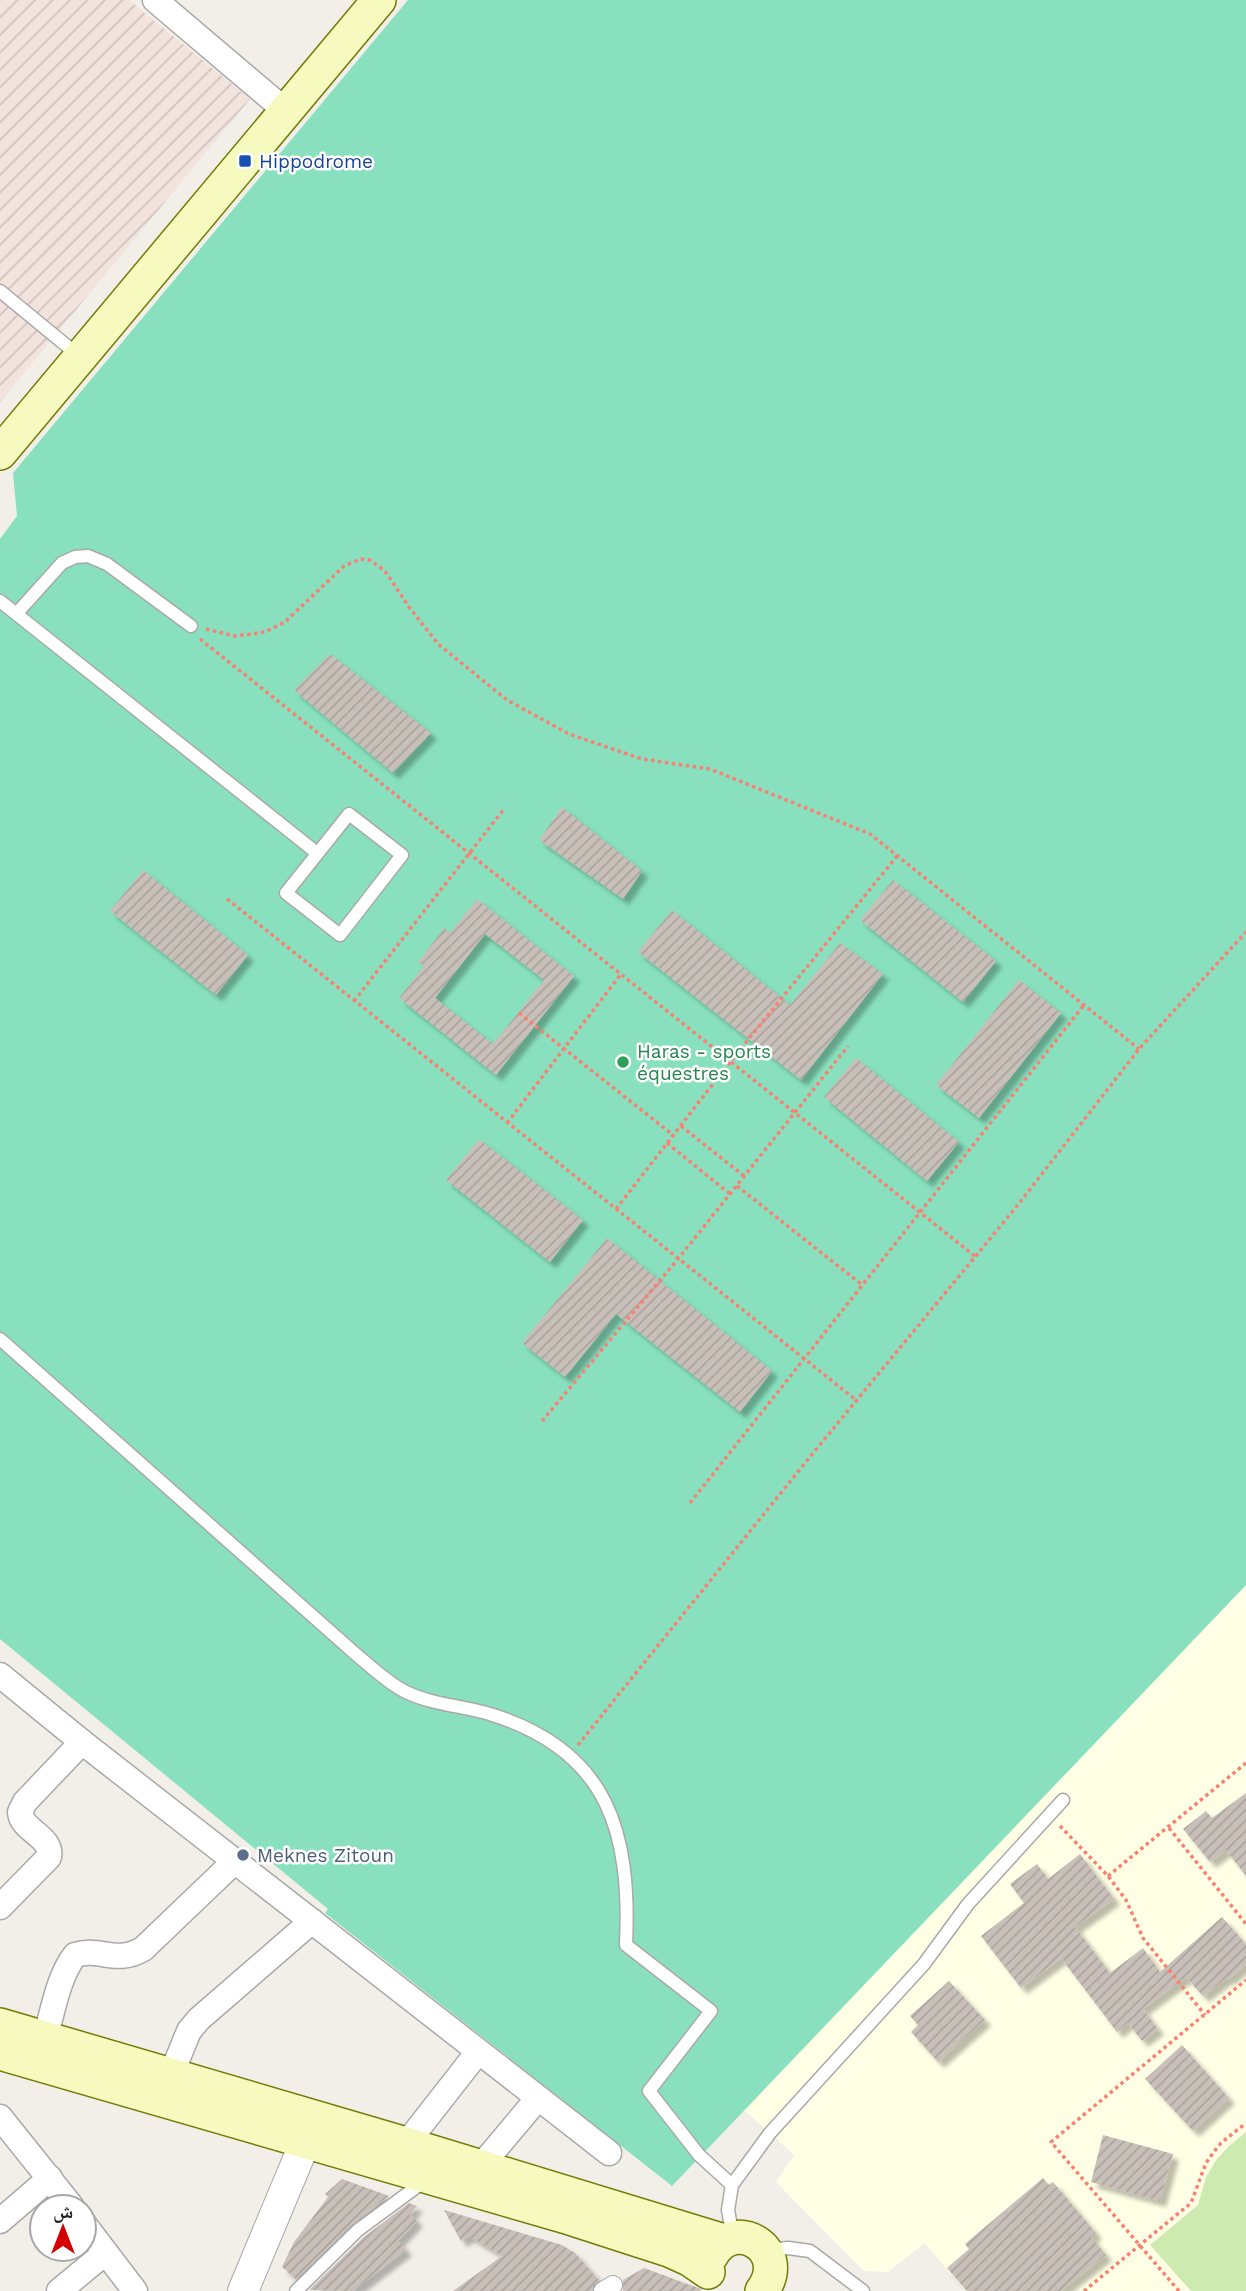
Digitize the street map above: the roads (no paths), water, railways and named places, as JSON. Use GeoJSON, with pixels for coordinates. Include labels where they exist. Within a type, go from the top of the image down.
{"type":"FeatureCollection","features":[{"type":"Feature","properties":{"kind":"main road"},"geometry":{"type":"LineString","coordinates":[[0,453],[379,0]]}},
{"type":"Feature","properties":{"kind":"main road"},"geometry":{"type":"LineString","coordinates":[[0,2025],[171,2075],[430,2178],[669,2250],[689,2259],[712,2281]]}},
{"type":"Feature","properties":{"kind":"main road"},"geometry":{"type":"LineString","coordinates":[[0,2053],[311,2130],[407,2144],[729,2239],[751,2239],[773,2276]]}},
{"type":"Feature","properties":{"kind":"main road"},"geometry":{"type":"LineString","coordinates":[[712,2281],[712,2254],[729,2239]]}},
{"type":"Feature","properties":{"kind":"street"},"geometry":{"type":"LineString","coordinates":[[155,0],[286,112]]}},
{"type":"Feature","properties":{"kind":"street"},"geometry":{"type":"LineString","coordinates":[[0,1675],[609,2153]]}},
{"type":"Feature","properties":{"kind":"street"},"geometry":{"type":"LineString","coordinates":[[0,1907],[51,1853],[48,1845],[22,1820],[20,1812],[25,1802],[82,1742]]}},
{"type":"Feature","properties":{"kind":"street"},"geometry":{"type":"LineString","coordinates":[[45,2038],[58,1992],[75,1955],[90,1953],[120,1958],[144,1949],[234,1861]]}},
{"type":"Feature","properties":{"kind":"street"},"geometry":{"type":"LineString","coordinates":[[171,2075],[189,2031],[199,2019],[312,1921]]}},
{"type":"Feature","properties":{"kind":"street"},"geometry":{"type":"LineString","coordinates":[[407,2144],[478,2052]]}},
{"type":"Feature","properties":{"kind":"street"},"geometry":{"type":"LineString","coordinates":[[481,2166],[538,2098]]}},
{"type":"Feature","properties":{"kind":"street"},"geometry":{"type":"LineString","coordinates":[[0,2117],[61,2193]]}},
{"type":"Feature","properties":{"kind":"street"},"geometry":{"type":"LineString","coordinates":[[243,2291],[311,2130]]}},
{"type":"Feature","properties":{"kind":"street"},"geometry":{"type":"LineString","coordinates":[[0,2221],[50,2178]]}},
{"type":"Feature","properties":{"kind":"street"},"geometry":{"type":"LineString","coordinates":[[98,2243],[135,2291]]}},
{"type":"Feature","properties":{"kind":"street"},"geometry":{"type":"LineString","coordinates":[[59,2291],[105,2253]]}},
{"type":"Feature","properties":{"kind":"lane"},"geometry":{"type":"LineString","coordinates":[[0,291],[79,356]]}},
{"type":"Feature","properties":{"kind":"lane"},"geometry":{"type":"LineString","coordinates":[[16,613],[62,563],[75,557],[88,556],[107,564],[191,625]]}},
{"type":"Feature","properties":{"kind":"lane"},"geometry":{"type":"LineString","coordinates":[[0,601],[317,853]]}},
{"type":"Feature","properties":{"kind":"lane"},"geometry":{"type":"LineString","coordinates":[[349,814],[402,855],[340,935],[286,893],[317,853],[349,814]]}},
{"type":"Feature","properties":{"kind":"lane"},"geometry":{"type":"LineString","coordinates":[[0,1339],[391,1683],[416,1697],[515,1722],[543,1736],[570,1755],[595,1782],[609,1811],[622,1849],[628,1899],[626,1945],[711,2011],[649,2091],[699,2155],[732,2185]]}},
{"type":"Feature","properties":{"kind":"lane"},"geometry":{"type":"LineString","coordinates":[[729,2239],[728,2210],[732,2185],[770,2133],[924,1964],[968,1904],[1063,1800]]}},
{"type":"Feature","properties":{"kind":"lane"},"geometry":{"type":"LineString","coordinates":[[296,2291],[358,2230],[430,2178]]}},
{"type":"Feature","properties":{"kind":"lane"},"geometry":{"type":"LineString","coordinates":[[773,2276],[788,2248],[810,2251],[863,2291]]}},
{"type":"Feature","properties":{"kind":"place","name":"Hippodrome"},"geometry":{"type":"Point","coordinates":[245,161]}},
{"type":"Feature","properties":{"kind":"place","name":"Haras - sports équestres"},"geometry":{"type":"Point","coordinates":[623,1062]}},
{"type":"Feature","properties":{"kind":"place","name":"Meknes Zitoun"},"geometry":{"type":"Point","coordinates":[243,1855]}}]}
